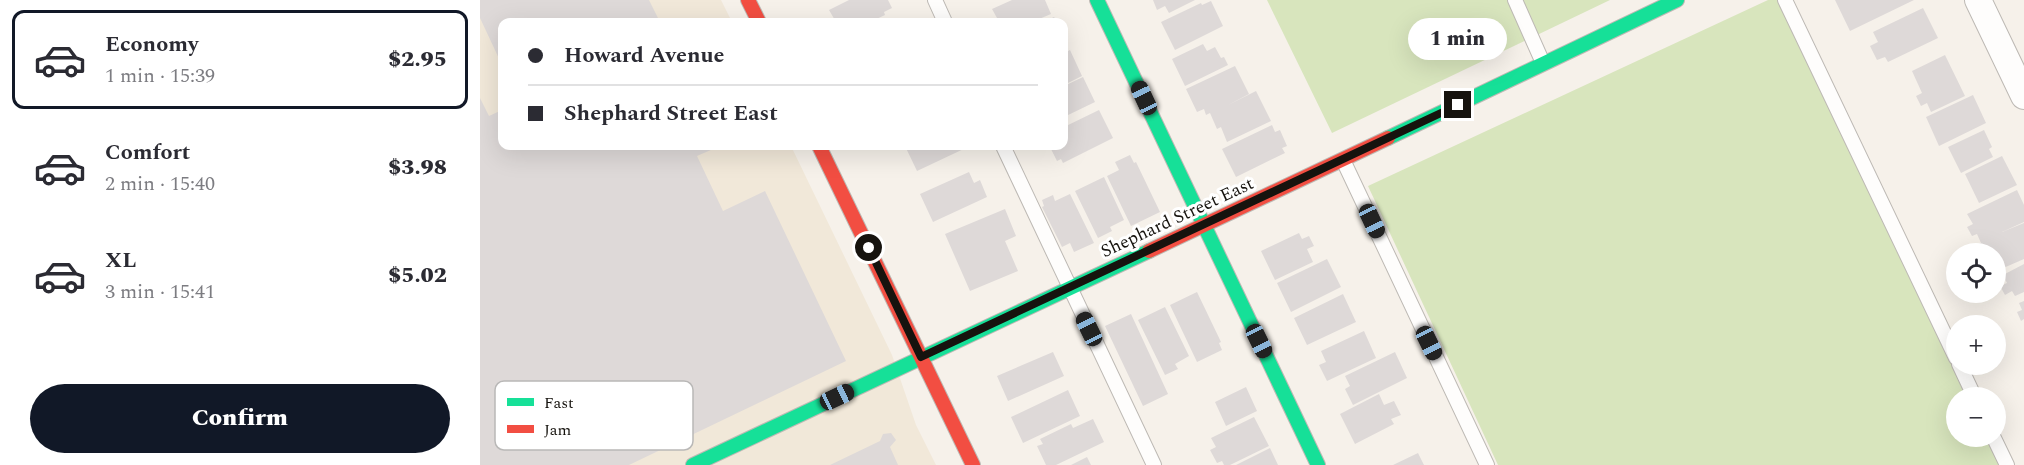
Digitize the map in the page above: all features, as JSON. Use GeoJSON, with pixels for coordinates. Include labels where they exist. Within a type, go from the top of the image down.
{"type":"FeatureCollection","features":[{"type":"Feature","properties":{"kind":"street"},"geometry":{"type":"LineString","coordinates":[[748,0],[757,18]]}},
{"type":"Feature","properties":{"kind":"street"},"geometry":{"type":"LineString","coordinates":[[1097,0],[1318,465]]}},
{"type":"Feature","properties":{"kind":"street","name":"Shephard Street East"},"geometry":{"type":"LineString","coordinates":[[693,465],[1343,160],[1677,0]]}},
{"type":"Feature","properties":{"kind":"street"},"geometry":{"type":"LineString","coordinates":[[1978,0],[2024,96]]}},
{"type":"Feature","properties":{"kind":"street"},"geometry":{"type":"LineString","coordinates":[[821,150],[973,465]]}},
{"type":"Feature","properties":{"kind":"lane"},"geometry":{"type":"LineString","coordinates":[[935,0],[943,18]]}},
{"type":"Feature","properties":{"kind":"lane"},"geometry":{"type":"LineString","coordinates":[[1515,0],[1543,63]]}},
{"type":"Feature","properties":{"kind":"lane"},"geometry":{"type":"LineString","coordinates":[[1785,0],[1946,337]]}},
{"type":"Feature","properties":{"kind":"lane"},"geometry":{"type":"LineString","coordinates":[[1005,150],[1154,465]]}},
{"type":"Feature","properties":{"kind":"lane"},"geometry":{"type":"LineString","coordinates":[[1343,160],[1487,465]]}},
{"type":"Feature","properties":{"kind":"lane"},"geometry":{"type":"LineString","coordinates":[[1998,447],[2007,465]]}},
{"type":"Feature","properties":{"kind":"shaded area"},"geometry":{"type":"Polygon","coordinates":[[[480,0],[721,0],[730,18],[498,18],[498,150],[793,150],[892,355],[916,425],[936,465],[480,465],[480,0]]]}},
{"type":"Feature","properties":{"kind":"green space"},"geometry":{"type":"Polygon","coordinates":[[[1267,0],[1610,0],[1332,133],[1267,0]]]}},
{"type":"Feature","properties":{"kind":"green space"},"geometry":{"type":"Polygon","coordinates":[[[1768,0],[1780,0],[1946,352],[1946,375],[1957,375],[1962,387],[1946,387],[1946,447],[1991,447],[1999,465],[1498,465],[1368,186],[1768,0]]]}},
{"type":"Feature","properties":{"kind":"building"},"geometry":{"type":"Polygon","coordinates":[[[480,0],[649,0],[658,18],[498,18],[498,56],[480,18],[480,0]]]}},
{"type":"Feature","properties":{"kind":"building"},"geometry":{"type":"Polygon","coordinates":[[[849,0],[888,0],[892,8],[879,18],[834,18],[829,10],[849,0]]]}},
{"type":"Feature","properties":{"kind":"building"},"geometry":{"type":"Polygon","coordinates":[[[1012,0],[1045,0],[1051,14],[1042,18],[997,18],[992,9],[1012,0]]]}},
{"type":"Feature","properties":{"kind":"building"},"geometry":{"type":"Polygon","coordinates":[[[1153,0],[1195,0],[1169,13],[1165,6],[1157,10],[1153,0]]]}},
{"type":"Feature","properties":{"kind":"building"},"geometry":{"type":"Polygon","coordinates":[[[1835,0],[1914,0],[1850,31],[1835,0]]]}},
{"type":"Feature","properties":{"kind":"building"},"geometry":{"type":"Polygon","coordinates":[[[1211,1],[1223,26],[1175,50],[1161,22],[1201,3],[1202,5],[1211,1]]]}},
{"type":"Feature","properties":{"kind":"building"},"geometry":{"type":"Polygon","coordinates":[[[1923,8],[1938,38],[1888,62],[1885,57],[1877,60],[1870,46],[1878,42],[1873,32],[1923,8]]]}},
{"type":"Feature","properties":{"kind":"building"},"geometry":{"type":"Polygon","coordinates":[[[1203,44],[1207,51],[1215,47],[1228,65],[1185,86],[1172,59],[1203,44]]]}},
{"type":"Feature","properties":{"kind":"building"},"geometry":{"type":"Polygon","coordinates":[[[1070,50],[1082,76],[1068,83],[1068,51],[1070,50]]]}},
{"type":"Feature","properties":{"kind":"building"},"geometry":{"type":"Polygon","coordinates":[[[1945,55],[1965,96],[1931,112],[1927,103],[1921,106],[1916,96],[1922,93],[1912,71],[1945,55]]]}},
{"type":"Feature","properties":{"kind":"building"},"geometry":{"type":"Polygon","coordinates":[[[1235,66],[1249,94],[1228,105],[1256,91],[1271,121],[1227,142],[1221,127],[1217,129],[1210,113],[1206,115],[1204,109],[1197,112],[1186,89],[1235,66]]]}},
{"type":"Feature","properties":{"kind":"building"},"geometry":{"type":"Polygon","coordinates":[[[1083,77],[1095,102],[1068,115],[1068,84],[1083,77]]]}},
{"type":"Feature","properties":{"kind":"building"},"geometry":{"type":"Polygon","coordinates":[[[1973,95],[1986,123],[1939,146],[1926,117],[1973,95]]]}},
{"type":"Feature","properties":{"kind":"building"},"geometry":{"type":"Polygon","coordinates":[[[480,98],[489,116],[498,112],[498,150],[711,150],[697,156],[723,211],[765,191],[846,361],[693,434],[693,381],[495,381],[495,450],[660,450],[629,465],[480,465],[480,98]]]}},
{"type":"Feature","properties":{"kind":"building"},"geometry":{"type":"Polygon","coordinates":[[[1099,110],[1113,138],[1063,163],[1061,159],[1057,161],[1052,150],[1068,150],[1068,125],[1099,110]]]}},
{"type":"Feature","properties":{"kind":"building"},"geometry":{"type":"Polygon","coordinates":[[[1272,125],[1275,132],[1280,130],[1287,146],[1282,148],[1285,153],[1236,177],[1222,149],[1272,125]]]}},
{"type":"Feature","properties":{"kind":"building"},"geometry":{"type":"Polygon","coordinates":[[[1984,130],[1992,147],[1989,149],[1993,157],[1961,173],[1948,147],[1984,130]]]}},
{"type":"Feature","properties":{"kind":"building"},"geometry":{"type":"Polygon","coordinates":[[[907,150],[962,150],[917,171],[907,150]]]}},
{"type":"Feature","properties":{"kind":"building"},"geometry":{"type":"Polygon","coordinates":[[[1130,155],[1134,163],[1136,162],[1160,212],[1131,226],[1107,176],[1119,170],[1115,162],[1130,155]]]}},
{"type":"Feature","properties":{"kind":"building"},"geometry":{"type":"Polygon","coordinates":[[[2002,156],[2017,185],[1979,203],[1965,174],[2002,156]]]}},
{"type":"Feature","properties":{"kind":"building"},"geometry":{"type":"Polygon","coordinates":[[[969,172],[974,183],[980,180],[987,197],[933,222],[920,194],[969,172]]]}},
{"type":"Feature","properties":{"kind":"building"},"geometry":{"type":"Polygon","coordinates":[[[1104,177],[1124,220],[1110,227],[1112,231],[1098,238],[1075,191],[1104,177]]]}},
{"type":"Feature","properties":{"kind":"building"},"geometry":{"type":"Polygon","coordinates":[[[2017,190],[2024,205],[2024,222],[2002,232],[2024,223],[2024,259],[2006,267],[2006,243],[1981,243],[1977,234],[1972,236],[1967,227],[1973,224],[1967,214],[2017,190]]]}},
{"type":"Feature","properties":{"kind":"building"},"geometry":{"type":"Polygon","coordinates":[[[1070,194],[1094,243],[1074,252],[1070,243],[1062,247],[1042,207],[1044,206],[1042,200],[1053,195],[1055,201],[1070,194]]]}},
{"type":"Feature","properties":{"kind":"building"},"geometry":{"type":"Polygon","coordinates":[[[1005,209],[1016,236],[1005,241],[1018,271],[970,291],[945,234],[1005,209]]]}},
{"type":"Feature","properties":{"kind":"building"},"geometry":{"type":"Polygon","coordinates":[[[1299,233],[1302,239],[1309,236],[1314,246],[1307,249],[1313,262],[1275,280],[1261,251],[1299,233]]]}},
{"type":"Feature","properties":{"kind":"building"},"geometry":{"type":"Polygon","coordinates":[[[1327,259],[1341,287],[1291,312],[1277,283],[1327,259]]]}},
{"type":"Feature","properties":{"kind":"building"},"geometry":{"type":"Polygon","coordinates":[[[2024,264],[2024,292],[2015,296],[2012,291],[2006,294],[2006,273],[2024,264]]]}},
{"type":"Feature","properties":{"kind":"building"},"geometry":{"type":"Polygon","coordinates":[[[1197,292],[1221,342],[1219,343],[1222,350],[1197,362],[1170,305],[1197,292]]]}},
{"type":"Feature","properties":{"kind":"building"},"geometry":{"type":"Polygon","coordinates":[[[1343,294],[1356,322],[1307,345],[1294,318],[1343,294]]]}},
{"type":"Feature","properties":{"kind":"building"},"geometry":{"type":"Polygon","coordinates":[[[2024,301],[2024,319],[2021,321],[2017,312],[2022,310],[2019,303],[2024,301]]]}},
{"type":"Feature","properties":{"kind":"building"},"geometry":{"type":"Polygon","coordinates":[[[1165,307],[1189,356],[1175,364],[1178,369],[1165,375],[1138,320],[1165,307]]]}},
{"type":"Feature","properties":{"kind":"building"},"geometry":{"type":"Polygon","coordinates":[[[1131,314],[1168,394],[1143,406],[1105,326],[1131,314]]]}},
{"type":"Feature","properties":{"kind":"building"},"geometry":{"type":"Polygon","coordinates":[[[1364,331],[1376,358],[1327,381],[1319,365],[1326,362],[1321,351],[1364,331]]]}},
{"type":"Feature","properties":{"kind":"building"},"geometry":{"type":"Polygon","coordinates":[[[1053,352],[1064,376],[1008,401],[997,376],[1053,352]]]}},
{"type":"Feature","properties":{"kind":"building"},"geometry":{"type":"Polygon","coordinates":[[[1395,352],[1407,378],[1353,405],[1345,389],[1350,386],[1345,376],[1395,352]]]}},
{"type":"Feature","properties":{"kind":"building"},"geometry":{"type":"Polygon","coordinates":[[[1246,387],[1257,411],[1226,426],[1215,402],[1246,387]]]}},
{"type":"Feature","properties":{"kind":"building"},"geometry":{"type":"Polygon","coordinates":[[[1068,390],[1080,416],[1023,443],[1011,417],[1068,390]]]}},
{"type":"Feature","properties":{"kind":"building"},"geometry":{"type":"Polygon","coordinates":[[[1379,394],[1384,405],[1394,401],[1401,415],[1391,419],[1394,424],[1355,444],[1340,414],[1379,394]]]}},
{"type":"Feature","properties":{"kind":"building"},"geometry":{"type":"Polygon","coordinates":[[[1254,417],[1269,446],[1230,465],[1224,465],[1222,461],[1217,463],[1210,450],[1216,447],[1211,438],[1254,417]]]}},
{"type":"Feature","properties":{"kind":"building"},"geometry":{"type":"Polygon","coordinates":[[[1093,419],[1104,442],[1056,465],[1046,465],[1037,446],[1043,444],[1040,439],[1071,424],[1073,428],[1093,419]]]}},
{"type":"Feature","properties":{"kind":"building"},"geometry":{"type":"Polygon","coordinates":[[[891,433],[896,440],[890,447],[898,465],[830,465],[880,441],[883,434],[891,433]]]}},
{"type":"Feature","properties":{"kind":"building"},"geometry":{"type":"Polygon","coordinates":[[[1270,448],[1278,465],[1236,465],[1270,448]]]}},
{"type":"Feature","properties":{"kind":"building"},"geometry":{"type":"Polygon","coordinates":[[[1418,453],[1424,465],[1393,465],[1418,453]]]}},
{"type":"Feature","properties":{"kind":"building"},"geometry":{"type":"Polygon","coordinates":[[[1087,457],[1091,465],[1071,465],[1087,457]]]}},
{"type":"Feature","properties":{"kind":"traffic: fast"},"geometry":{"type":"LineString","coordinates":[[1097,0],[1318,465]]}},
{"type":"Feature","properties":{"kind":"traffic: fast"},"geometry":{"type":"LineString","coordinates":[[1388,138],[1677,0]]}},
{"type":"Feature","properties":{"kind":"traffic: fast"},"geometry":{"type":"LineString","coordinates":[[693,465],[1149,251]]}},
{"type":"Feature","properties":{"kind":"traffic: jam"},"geometry":{"type":"LineString","coordinates":[[748,0],[757,18]]}},
{"type":"Feature","properties":{"kind":"traffic: jam"},"geometry":{"type":"LineString","coordinates":[[1149,251],[1388,138]]}},
{"type":"Feature","properties":{"kind":"traffic: jam"},"geometry":{"type":"LineString","coordinates":[[821,150],[973,465]]}},
{"type":"Feature","properties":{"kind":"route"},"geometry":{"type":"LineString","coordinates":[[869,248],[921,357],[1458,105]]}}]}
